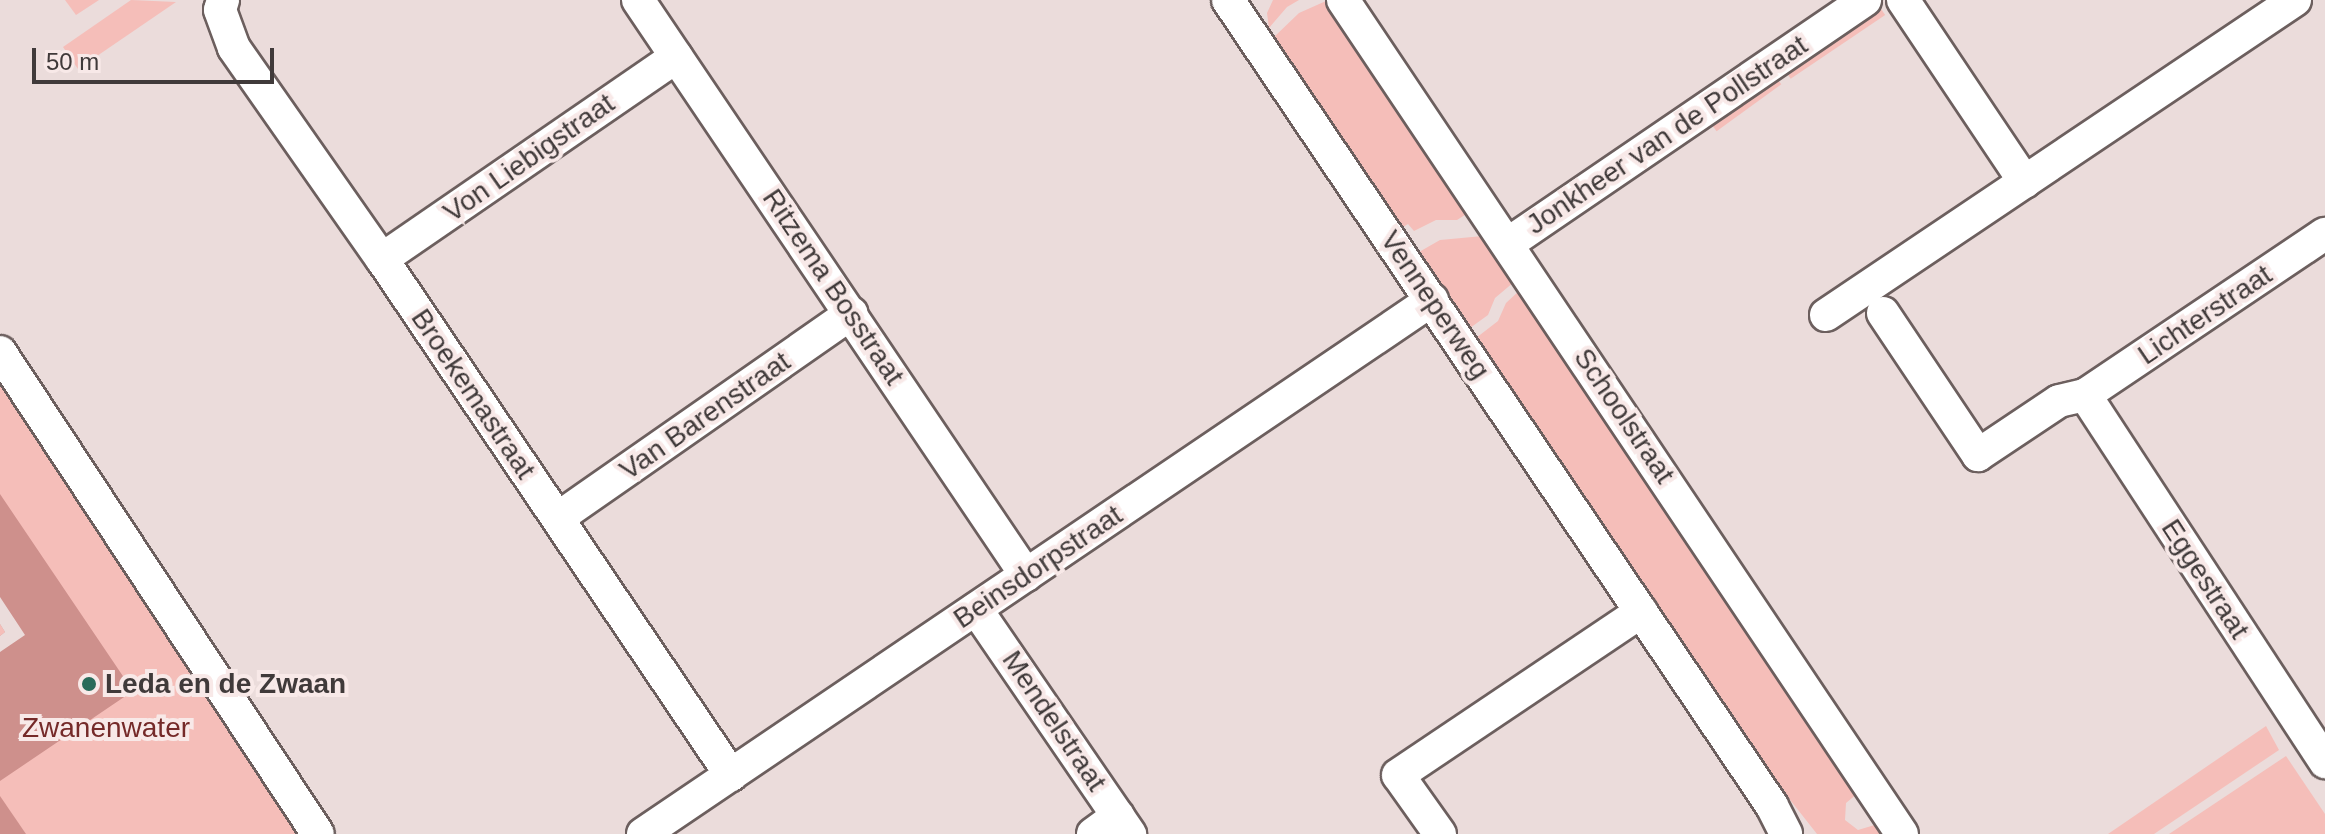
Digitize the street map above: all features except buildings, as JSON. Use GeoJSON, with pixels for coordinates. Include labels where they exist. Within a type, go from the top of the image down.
{"type":"FeatureCollection","features":[{"type":"Feature","properties":{"kind":"street","name":"Ritzema Bosstraat"},"geometry":{"type":"LineString","coordinates":[[638,0],[1026,575]]}},
{"type":"Feature","properties":{"kind":"street","name":"Schoolstraat"},"geometry":{"type":"LineString","coordinates":[[1343,0],[1509,243],[1902,834]]}},
{"type":"Feature","properties":{"kind":"street","name":"Jonkheer van de Pollstraat"},"geometry":{"type":"LineString","coordinates":[[1509,243],[1865,0]]}},
{"type":"Feature","properties":{"kind":"street"},"geometry":{"type":"LineString","coordinates":[[1903,0],[2025,182]]}},
{"type":"Feature","properties":{"kind":"street"},"geometry":{"type":"LineString","coordinates":[[1826,315],[2295,0]]}},
{"type":"Feature","properties":{"kind":"street","name":"Venneperweg"},"geometry":{"type":"LineString","coordinates":[[1237,3],[1772,806],[1786,834]]}},
{"type":"Feature","properties":{"kind":"street","name":"Broekemastraat"},"geometry":{"type":"LineString","coordinates":[[221,5],[234,48],[382,259],[731,775]]}},
{"type":"Feature","properties":{"kind":"street","name":"Von Liebigstraat"},"geometry":{"type":"LineString","coordinates":[[382,259],[676,57]]}},
{"type":"Feature","properties":{"kind":"street","name":"Lichterstraat"},"geometry":{"type":"LineString","coordinates":[[1883,313],[1978,455],[2059,401],[2085,395],[2325,234]]}},
{"type":"Feature","properties":{"kind":"street","name":"Beinsdorpstraat"},"geometry":{"type":"LineString","coordinates":[[643,834],[1432,300]]}},
{"type":"Feature","properties":{"kind":"street","name":"Van Barenstraat"},"geometry":{"type":"LineString","coordinates":[[558,518],[852,313]]}},
{"type":"Feature","properties":{"kind":"street"},"geometry":{"type":"LineString","coordinates":[[0,352],[318,834]]}},
{"type":"Feature","properties":{"kind":"street","name":"Eggestraat"},"geometry":{"type":"LineString","coordinates":[[2085,395],[2320,743]]}},
{"type":"Feature","properties":{"kind":"street","name":"Mendelstraat"},"geometry":{"type":"LineString","coordinates":[[976,609],[1114,828]]}},
{"type":"Feature","properties":{"kind":"street"},"geometry":{"type":"LineString","coordinates":[[1440,834],[1398,775],[1641,612]]}},
{"type":"Feature","properties":{"kind":"street","name":"Venneperweg"},"geometry":{"type":"LineString","coordinates":[[1772,806],[1805,834]]}},
{"type":"Feature","properties":{"kind":"green space"},"geometry":{"type":"Polygon","coordinates":[[[65,0],[99,0],[76,15],[65,0]]]}},
{"type":"Feature","properties":{"kind":"green space"},"geometry":{"type":"Polygon","coordinates":[[[131,0],[176,2],[78,69],[63,47],[131,0]]]}},
{"type":"Feature","properties":{"kind":"green space"},"geometry":{"type":"Polygon","coordinates":[[[1273,0],[1299,0],[1287,7],[1269,28],[1267,13],[1273,0]]]}},
{"type":"Feature","properties":{"kind":"green space"},"geometry":{"type":"Polygon","coordinates":[[[1326,1],[1468,213],[1457,220],[1436,220],[1414,231],[1408,224],[1403,227],[1274,37],[1299,13],[1326,1]]]}},
{"type":"Feature","properties":{"kind":"green space"},"geometry":{"type":"Polygon","coordinates":[[[1879,6],[1885,15],[1791,79],[1784,70],[1879,6]]]}},
{"type":"Feature","properties":{"kind":"green space"},"geometry":{"type":"Polygon","coordinates":[[[1776,77],[1781,84],[1717,131],[1711,124],[1776,77]]]}},
{"type":"Feature","properties":{"kind":"green space"},"geometry":{"type":"Polygon","coordinates":[[[1483,236],[1514,282],[1495,298],[1488,315],[1470,328],[1419,252],[1440,240],[1483,236]]]}},
{"type":"Feature","properties":{"kind":"green space"},"geometry":{"type":"Polygon","coordinates":[[[1520,290],[1858,793],[1846,803],[1845,820],[1858,830],[1878,824],[1885,834],[1817,834],[1758,759],[1476,338],[1498,321],[1506,303],[1520,290]]]}},
{"type":"Feature","properties":{"kind":"green space","name":"Zwanenwater"},"geometry":{"type":"Polygon","coordinates":[[[0,380],[303,834],[0,834],[0,380]]]}},
{"type":"Feature","properties":{"kind":"green space"},"geometry":{"type":"Polygon","coordinates":[[[2266,726],[2279,750],[2154,834],[2108,834],[2266,726]]]}},
{"type":"Feature","properties":{"kind":"green space"},"geometry":{"type":"Polygon","coordinates":[[[2286,756],[2325,814],[2325,834],[2169,834],[2286,756]]]}},
{"type":"Feature","properties":{"kind":"shaded area"},"geometry":{"type":"Polygon","coordinates":[[[0,494],[133,691],[0,781],[0,636],[5,632],[0,624],[0,494]]]}},
{"type":"Feature","properties":{"kind":"shaded area"},"geometry":{"type":"Polygon","coordinates":[[[0,796],[26,834],[0,834],[0,796]]]}},
{"type":"Feature","properties":{"kind":"pier"},"geometry":{"type":"Polygon","coordinates":[[[0,597],[25,635],[0,652],[0,636],[5,632],[0,624],[0,597]]]}},
{"type":"Feature","properties":{"kind":"place","name":"Leda en de Zwaan"},"geometry":{"type":"Point","coordinates":[89,684]}}]}
